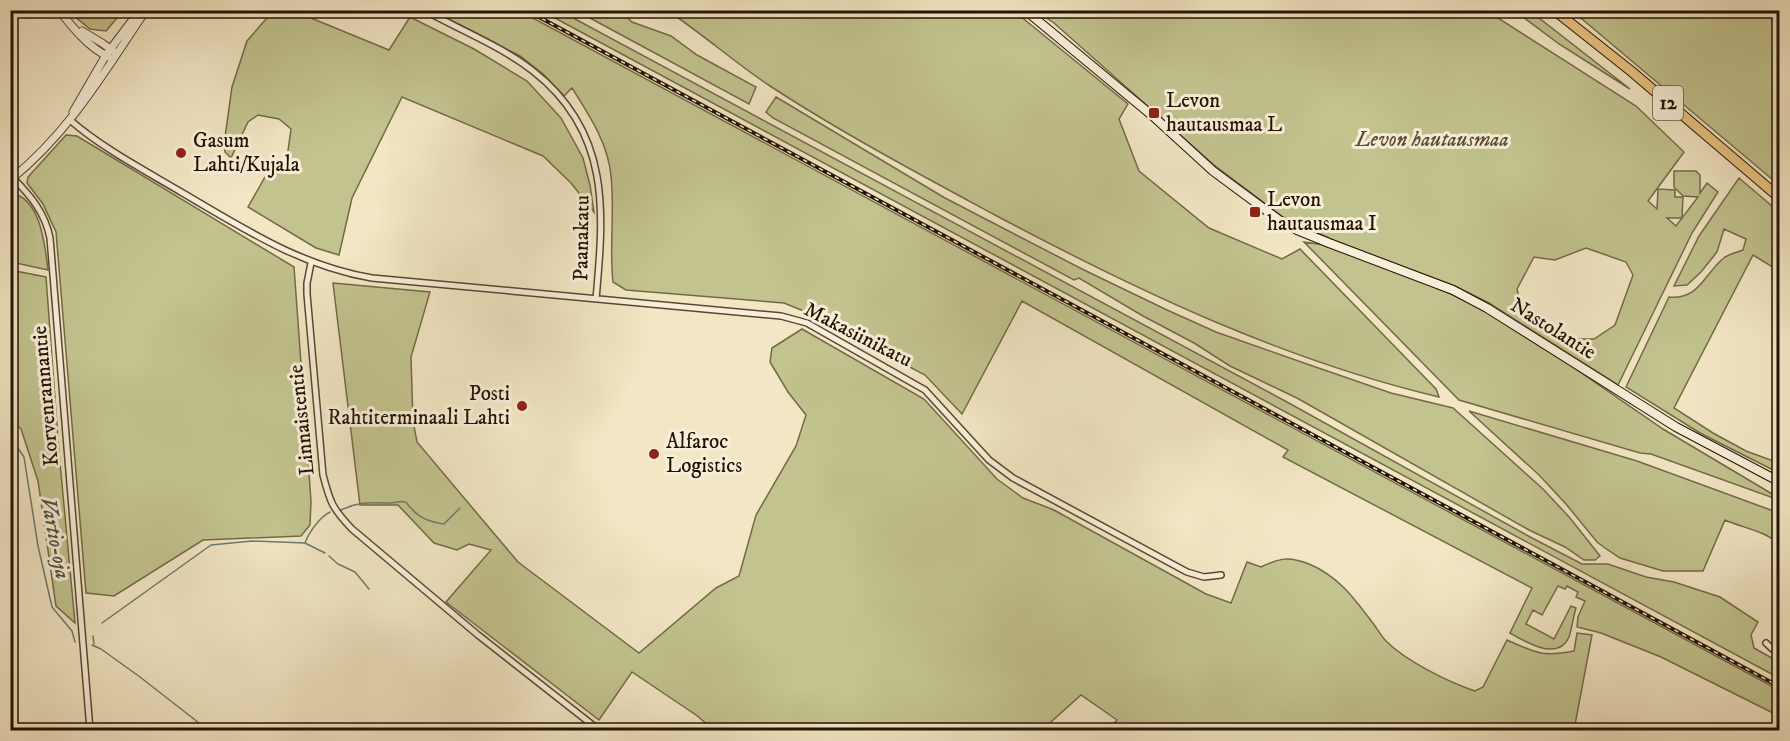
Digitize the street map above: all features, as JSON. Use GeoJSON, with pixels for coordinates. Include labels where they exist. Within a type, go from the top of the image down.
{"type":"FeatureCollection","features":[{"type":"Feature","properties":{"kind":"highway","name":"12"},"geometry":{"type":"LineString","coordinates":[[1554,10],[1648,86],[1779,198]]}},
{"type":"Feature","properties":{"kind":"main road","name":"Nastolantie"},"geometry":{"type":"LineString","coordinates":[[1025,10],[1155,118],[1213,171],[1263,210],[1297,230],[1453,290],[1486,308],[1676,426],[1779,482]]}},
{"type":"Feature","properties":{"kind":"street"},"geometry":{"type":"LineString","coordinates":[[70,120],[108,52],[140,10]]}},
{"type":"Feature","properties":{"kind":"street"},"geometry":{"type":"LineString","coordinates":[[12,179],[46,147],[87,100],[146,10]]}},
{"type":"Feature","properties":{"kind":"street","name":"Paanakatu"},"geometry":{"type":"LineString","coordinates":[[424,10],[532,71],[559,96],[570,111],[590,148],[600,184],[602,221],[596,299]]}},
{"type":"Feature","properties":{"kind":"street"},"geometry":{"type":"LineString","coordinates":[[62,14],[114,57]]}},
{"type":"Feature","properties":{"kind":"street"},"geometry":{"type":"LineString","coordinates":[[70,120],[160,179],[249,231],[311,263]]}},
{"type":"Feature","properties":{"kind":"street","name":"Korvenrannantie"},"geometry":{"type":"LineString","coordinates":[[12,179],[39,207],[50,238],[90,730]]}},
{"type":"Feature","properties":{"kind":"street","name":"Makasiinikatu"},"geometry":{"type":"LineString","coordinates":[[311,263],[372,278],[781,316],[807,323],[925,390],[934,397],[989,460],[1013,478],[1187,572],[1204,577],[1221,575]]}},
{"type":"Feature","properties":{"kind":"street","name":"Linnaistentie"},"geometry":{"type":"LineString","coordinates":[[311,263],[307,294],[323,475],[329,501],[352,529],[470,628],[599,730]]}},
{"type":"Feature","properties":{"kind":"street"},"geometry":{"type":"LineString","coordinates":[[1776,362],[1779,372]]}},
{"type":"Feature","properties":{"kind":"street"},"geometry":{"type":"LineString","coordinates":[[1766,644],[1779,656]]}},
{"type":"Feature","properties":{"kind":"green space"},"geometry":{"type":"Polygon","coordinates":[[[68,11],[123,11],[106,31],[90,29],[68,11]]]}},
{"type":"Feature","properties":{"kind":"green space"},"geometry":{"type":"Polygon","coordinates":[[[273,11],[294,11],[389,50],[410,17],[474,49],[527,81],[561,118],[583,158],[594,212],[571,183],[543,156],[402,97],[352,198],[339,255],[316,248],[248,207],[265,177],[285,172],[291,129],[279,119],[258,115],[248,122],[231,158],[225,152],[224,144],[232,87],[247,41],[273,11]]]}},
{"type":"Feature","properties":{"kind":"green space"},"geometry":{"type":"Polygon","coordinates":[[[433,11],[520,11],[1779,690],[1779,716],[1661,657],[1601,633],[1577,627],[1578,617],[1585,601],[1576,597],[1578,592],[1567,586],[1565,589],[1558,586],[1542,615],[1533,610],[1526,624],[1554,639],[1571,606],[1576,608],[1569,637],[1564,644],[1557,648],[1541,648],[1517,637],[1510,633],[1532,588],[1283,457],[1288,450],[1022,301],[962,414],[925,375],[806,312],[784,303],[626,290],[613,282],[612,189],[606,152],[597,130],[572,88],[564,96],[543,74],[520,56],[433,11]]]}},
{"type":"Feature","properties":{"kind":"green space"},"geometry":{"type":"Polygon","coordinates":[[[542,11],[573,11],[575,19],[1287,402],[1582,564],[1608,564],[1720,597],[1758,622],[1751,635],[1754,648],[1779,662],[1779,678],[542,11]]]}},
{"type":"Feature","properties":{"kind":"green space"},"geometry":{"type":"Polygon","coordinates":[[[577,11],[620,11],[632,22],[671,36],[697,55],[756,87],[749,104],[577,11]]]}},
{"type":"Feature","properties":{"kind":"green space"},"geometry":{"type":"Polygon","coordinates":[[[668,11],[1014,11],[1128,104],[1119,119],[1139,171],[1209,228],[1282,259],[1300,249],[1436,389],[1439,397],[1381,382],[1267,343],[1156,296],[1048,243],[881,153],[797,103],[757,77],[668,11]]]}},
{"type":"Feature","properties":{"kind":"green space","name":"Levon hautausmaa"},"geometry":{"type":"Polygon","coordinates":[[[1036,11],[1487,11],[1636,106],[1684,152],[1648,201],[1657,209],[1658,189],[1675,190],[1675,197],[1683,197],[1682,218],[1667,218],[1676,226],[1698,197],[1683,196],[1674,187],[1674,171],[1696,171],[1700,175],[1700,193],[1707,183],[1718,192],[1692,233],[1618,385],[1489,303],[1455,286],[1333,240],[1283,217],[1214,165],[1054,23],[1036,11]],[[1586,248],[1555,260],[1534,257],[1517,289],[1522,312],[1570,339],[1594,339],[1615,325],[1633,275],[1626,262],[1586,248]]]}},
{"type":"Feature","properties":{"kind":"green space"},"geometry":{"type":"Polygon","coordinates":[[[1508,11],[1530,11],[1630,89],[1559,44],[1523,17],[1508,11]]]}},
{"type":"Feature","properties":{"kind":"green space"},"geometry":{"type":"Polygon","coordinates":[[[1569,11],[1779,11],[1779,185],[1582,19],[1569,11]]]}},
{"type":"Feature","properties":{"kind":"green space"},"geometry":{"type":"Polygon","coordinates":[[[776,97],[945,198],[1167,310],[1216,332],[1391,393],[1453,408],[1543,489],[1600,556],[1595,560],[1584,560],[1565,547],[1529,530],[1297,398],[1230,366],[1079,278],[1074,280],[773,118],[766,112],[776,97]]]}},
{"type":"Feature","properties":{"kind":"green space"},"geometry":{"type":"Polygon","coordinates":[[[66,135],[77,136],[294,267],[311,501],[310,525],[301,536],[203,540],[114,596],[86,593],[56,232],[43,204],[27,183],[28,177],[66,135]]]}},
{"type":"Feature","properties":{"kind":"green space"},"geometry":{"type":"Polygon","coordinates":[[[1739,178],[1779,212],[1779,271],[1753,255],[1674,408],[1746,451],[1779,463],[1779,473],[1700,433],[1626,387],[1669,297],[1679,297],[1695,290],[1725,257],[1743,250],[1746,239],[1724,229],[1717,252],[1701,272],[1687,285],[1674,286],[1699,236],[1739,178]]]}},
{"type":"Feature","properties":{"kind":"green space"},"geometry":{"type":"Polygon","coordinates":[[[11,193],[21,197],[35,213],[43,236],[48,270],[11,262],[11,193]]]}},
{"type":"Feature","properties":{"kind":"green space"},"geometry":{"type":"Polygon","coordinates":[[[1304,242],[1325,245],[1413,278],[1484,310],[1564,361],[1663,429],[1779,500],[1651,454],[1640,453],[1459,400],[1304,242]]]}},
{"type":"Feature","properties":{"kind":"green space"},"geometry":{"type":"Polygon","coordinates":[[[10,270],[46,277],[75,623],[56,606],[38,481],[21,429],[11,420],[10,270]]]}},
{"type":"Feature","properties":{"kind":"green space"},"geometry":{"type":"Polygon","coordinates":[[[333,283],[430,292],[411,357],[413,421],[417,442],[518,562],[639,653],[716,588],[739,576],[756,515],[796,446],[806,415],[788,392],[770,362],[772,348],[802,329],[924,399],[997,479],[1023,498],[1054,510],[1206,594],[1231,603],[1247,562],[1261,567],[1284,559],[1309,564],[1329,575],[1345,588],[1394,649],[1428,670],[1475,691],[1483,687],[1507,640],[1539,653],[1554,654],[1574,651],[1577,633],[1592,635],[1574,730],[1107,730],[1117,720],[1081,695],[1042,730],[714,730],[696,715],[632,672],[599,720],[446,602],[491,550],[469,544],[457,550],[434,543],[398,505],[360,505],[333,283]]]}},
{"type":"Feature","properties":{"kind":"green space"},"geometry":{"type":"Polygon","coordinates":[[[1469,411],[1637,461],[1779,513],[1779,544],[1761,533],[1725,520],[1703,571],[1663,571],[1620,558],[1597,542],[1539,475],[1469,411]]]}},
{"type":"Feature","properties":{"kind":"waterway","name":"Vartio-oja"},"geometry":{"type":"LineString","coordinates":[[10,437],[24,457],[38,546],[52,607],[72,631],[75,642]]}},
{"type":"Feature","properties":{"kind":"waterway"},"geometry":{"type":"LineString","coordinates":[[341,510],[360,504],[403,501],[422,517],[444,524],[460,508]]}},
{"type":"Feature","properties":{"kind":"waterway"},"geometry":{"type":"LineString","coordinates":[[102,623],[211,545],[252,541],[305,543],[315,525],[330,512]]}},
{"type":"Feature","properties":{"kind":"waterway"},"geometry":{"type":"LineString","coordinates":[[305,543],[325,553]]}},
{"type":"Feature","properties":{"kind":"waterway"},"geometry":{"type":"LineString","coordinates":[[329,556],[338,564],[355,572],[369,589]]}},
{"type":"Feature","properties":{"kind":"waterway"},"geometry":{"type":"LineString","coordinates":[[93,636],[94,644]]}},
{"type":"Feature","properties":{"kind":"waterway","name":"Vartio-oja"},"geometry":{"type":"LineString","coordinates":[[92,645],[140,677],[208,730]]}},
{"type":"Feature","properties":{"kind":"railway"},"geometry":{"type":"LineString","coordinates":[[526,10],[1780,687]]}},
{"type":"Feature","properties":{"kind":"place","name":"Levon hautausmaa L"},"geometry":{"type":"Point","coordinates":[1154,113]}},
{"type":"Feature","properties":{"kind":"place","name":"Gasum Lahti/Kujala"},"geometry":{"type":"Point","coordinates":[181,153]}},
{"type":"Feature","properties":{"kind":"place","name":"Levon hautausmaa I"},"geometry":{"type":"Point","coordinates":[1255,212]}},
{"type":"Feature","properties":{"kind":"place","name":"Posti Rahtiterminaali Lahti"},"geometry":{"type":"Point","coordinates":[522,406]}},
{"type":"Feature","properties":{"kind":"place","name":"Alfaroc Logistics"},"geometry":{"type":"Point","coordinates":[654,454]}}]}
